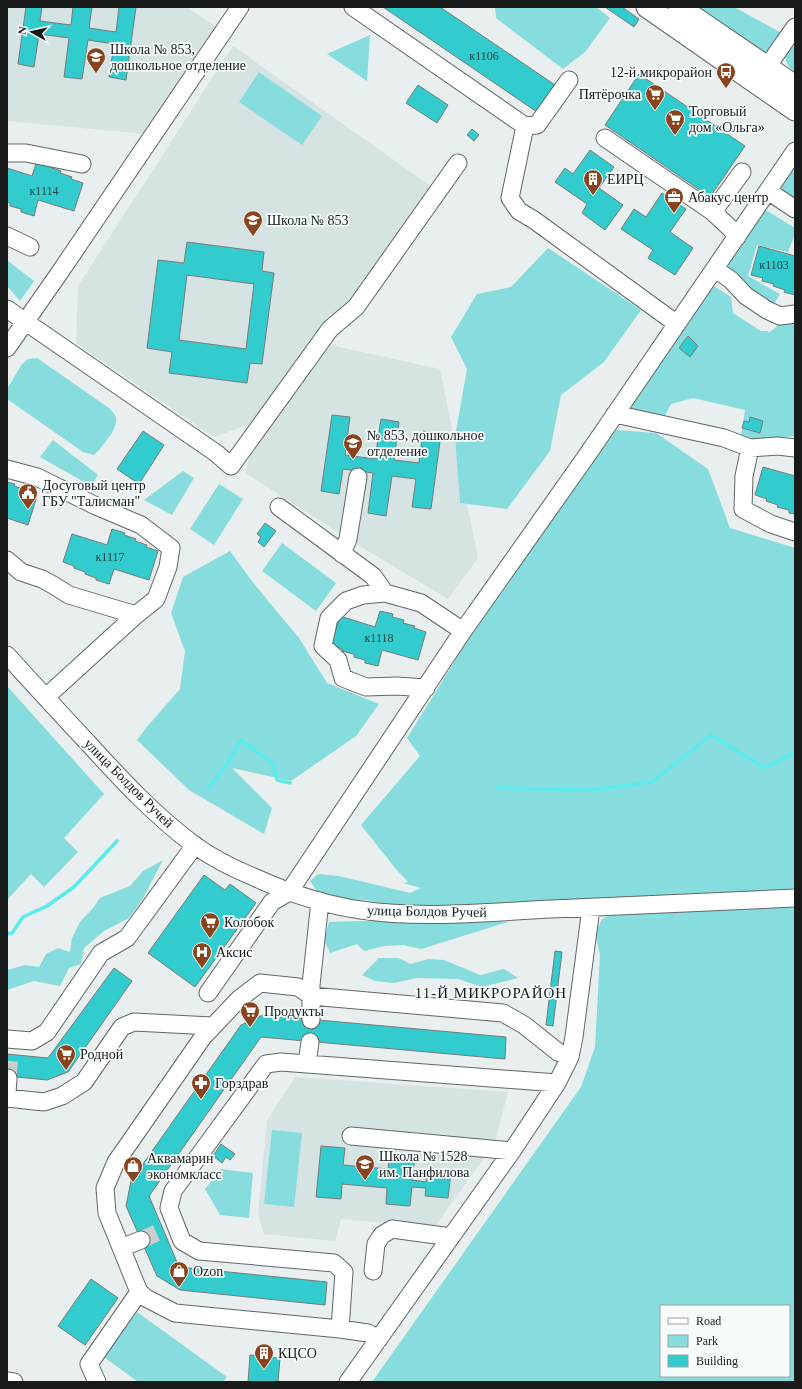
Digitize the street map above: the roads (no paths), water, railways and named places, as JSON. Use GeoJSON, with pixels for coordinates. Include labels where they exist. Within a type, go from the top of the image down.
{"type":"FeatureCollection","features":[{"type":"Feature","properties":{"kind":"main road"},"geometry":{"type":"LineString","coordinates":[[646,7],[795,110]]}},
{"type":"Feature","properties":{"kind":"main road"},"geometry":{"type":"LineString","coordinates":[[679,7],[795,86]]}},
{"type":"Feature","properties":{"kind":"street"},"geometry":{"type":"LineString","coordinates":[[7,348],[240,7]]}},
{"type":"Feature","properties":{"kind":"street"},"geometry":{"type":"LineString","coordinates":[[353,7],[525,126],[537,125],[569,80]]}},
{"type":"Feature","properties":{"kind":"street"},"geometry":{"type":"LineString","coordinates":[[767,67],[795,27]]}},
{"type":"Feature","properties":{"kind":"street"},"geometry":{"type":"LineString","coordinates":[[525,126],[510,198],[519,211],[534,220],[677,324]]}},
{"type":"Feature","properties":{"kind":"street"},"geometry":{"type":"LineString","coordinates":[[605,138],[713,212],[737,237]]}},
{"type":"Feature","properties":{"kind":"street"},"geometry":{"type":"LineString","coordinates":[[208,993],[272,902],[289,892],[463,631],[615,414],[795,151]]}},
{"type":"Feature","properties":{"kind":"street"},"geometry":{"type":"LineString","coordinates":[[7,153],[26,153],[82,164]]}},
{"type":"Feature","properties":{"kind":"street"},"geometry":{"type":"LineString","coordinates":[[7,309],[216,453],[231,466],[330,329],[356,307],[458,163]]}},
{"type":"Feature","properties":{"kind":"street"},"geometry":{"type":"LineString","coordinates":[[713,212],[742,172]]}},
{"type":"Feature","properties":{"kind":"street"},"geometry":{"type":"LineString","coordinates":[[768,191],[795,209]]}},
{"type":"Feature","properties":{"kind":"street"},"geometry":{"type":"LineString","coordinates":[[7,236],[30,248]]}},
{"type":"Feature","properties":{"kind":"street"},"geometry":{"type":"LineString","coordinates":[[715,269],[731,280],[746,296],[767,310],[780,316],[795,314]]}},
{"type":"Feature","properties":{"kind":"street"},"geometry":{"type":"LineString","coordinates":[[615,414],[724,438],[750,448],[778,446],[795,448]]}},
{"type":"Feature","properties":{"kind":"street"},"geometry":{"type":"LineString","coordinates":[[750,448],[744,476],[743,509],[771,524],[795,532]]}},
{"type":"Feature","properties":{"kind":"street"},"geometry":{"type":"LineString","coordinates":[[7,469],[37,477],[96,506],[141,525],[172,548],[168,567],[156,599],[136,615],[46,697]]}},
{"type":"Feature","properties":{"kind":"street"},"geometry":{"type":"LineString","coordinates":[[342,554],[348,539],[358,477]]}},
{"type":"Feature","properties":{"kind":"street"},"geometry":{"type":"LineString","coordinates":[[279,507],[373,576],[385,593]]}},
{"type":"Feature","properties":{"kind":"street"},"geometry":{"type":"LineString","coordinates":[[7,560],[21,572],[48,582],[69,595],[136,615]]}},
{"type":"Feature","properties":{"kind":"street"},"geometry":{"type":"LineString","coordinates":[[426,688],[397,686],[366,687],[343,678],[338,660],[323,646],[329,618],[346,601],[363,595],[385,593],[421,603],[463,631]]}},
{"type":"Feature","properties":{"kind":"street","name":"улица Болдов Ручей"},"geometry":{"type":"LineString","coordinates":[[7,655],[143,802],[164,821],[195,845],[214,857],[246,874],[289,892],[320,901],[362,910],[403,913],[591,908],[795,898]]}},
{"type":"Feature","properties":{"kind":"street"},"geometry":{"type":"LineString","coordinates":[[10,1044],[32,1041],[47,1032],[101,953],[127,938],[195,845]]}},
{"type":"Feature","properties":{"kind":"street"},"geometry":{"type":"LineString","coordinates":[[311,1020],[311,996],[320,901]]}},
{"type":"Feature","properties":{"kind":"street"},"geometry":{"type":"LineString","coordinates":[[348,1382],[512,1151],[557,1083],[570,1057],[574,1037],[591,908]]}},
{"type":"Feature","properties":{"kind":"street"},"geometry":{"type":"LineString","coordinates":[[379,1339],[368,1333],[340,1329],[175,1313],[146,1298],[139,1292],[107,1213],[106,1188],[113,1169],[120,1156],[203,1037],[239,999],[260,983],[298,988],[311,996],[503,1013],[524,1025],[558,1052],[570,1057]]}},
{"type":"Feature","properties":{"kind":"street"},"geometry":{"type":"LineString","coordinates":[[7,1098],[44,1102],[62,1096],[84,1082],[122,1027],[134,1022],[212,1026]]}},
{"type":"Feature","properties":{"kind":"street"},"geometry":{"type":"LineString","coordinates":[[308,1064],[310,1042]]}},
{"type":"Feature","properties":{"kind":"street"},"geometry":{"type":"LineString","coordinates":[[340,1329],[344,1272],[334,1263],[199,1251],[182,1241],[170,1227],[169,1208],[173,1191],[266,1064],[280,1062],[557,1083]]}},
{"type":"Feature","properties":{"kind":"street"},"geometry":{"type":"LineString","coordinates":[[351,1136],[512,1151]]}},
{"type":"Feature","properties":{"kind":"street"},"geometry":{"type":"LineString","coordinates":[[373,1271],[376,1244],[382,1234],[392,1229],[451,1237]]}},
{"type":"Feature","properties":{"kind":"street"},"geometry":{"type":"LineString","coordinates":[[121,1248],[141,1240]]}},
{"type":"Feature","properties":{"kind":"street"},"geometry":{"type":"LineString","coordinates":[[97,1382],[90,1364],[139,1292]]}},
{"type":"Feature","properties":{"kind":"street"},"geometry":{"type":"LineString","coordinates":[[7,1381],[14,1382]]}},
{"type":"Feature","properties":{"kind":"waterway"},"geometry":{"type":"LineString","coordinates":[[496,788],[589,790],[652,782],[711,735],[765,768],[795,752]]}},
{"type":"Feature","properties":{"kind":"waterway"},"geometry":{"type":"LineString","coordinates":[[208,788],[225,767],[241,740],[273,764],[277,780],[290,783]]}},
{"type":"Feature","properties":{"kind":"waterway"},"geometry":{"type":"LineString","coordinates":[[7,934],[12,933],[23,917],[47,906],[74,887],[117,841]]}},
{"type":"Feature","properties":{"kind":"tunnel"},"geometry":{"type":"LineString","coordinates":[[8,1078],[10,1054]]}},
{"type":"Feature","properties":{"kind":"tunnel"},"geometry":{"type":"LineString","coordinates":[[141,1240],[163,1230]]}},
{"type":"Feature","properties":{"kind":"place","name":"Школа № 853, дошкольное отделение"},"geometry":{"type":"Point","coordinates":[96,74]}},
{"type":"Feature","properties":{"kind":"place","name":"12-й микрорайон"},"geometry":{"type":"Point","coordinates":[726,89]}},
{"type":"Feature","properties":{"kind":"place","name":"Пятёрочка"},"geometry":{"type":"Point","coordinates":[655,111]}},
{"type":"Feature","properties":{"kind":"place","name":"Торговый дом «Ольга»"},"geometry":{"type":"Point","coordinates":[675,136]}},
{"type":"Feature","properties":{"kind":"place","name":"ЕИРЦ"},"geometry":{"type":"Point","coordinates":[593,196]}},
{"type":"Feature","properties":{"kind":"place","name":"Абакус центр"},"geometry":{"type":"Point","coordinates":[674,214]}},
{"type":"Feature","properties":{"kind":"place","name":"Школа № 853"},"geometry":{"type":"Point","coordinates":[253,237]}},
{"type":"Feature","properties":{"kind":"place","name":"№ 853, дошкольное отделение"},"geometry":{"type":"Point","coordinates":[353,460]}},
{"type":"Feature","properties":{"kind":"place","name":"Досуговый центр ГБУ \"Талисман\""},"geometry":{"type":"Point","coordinates":[28,510]}},
{"type":"Feature","properties":{"kind":"place","name":"Колобок"},"geometry":{"type":"Point","coordinates":[210,939]}},
{"type":"Feature","properties":{"kind":"place","name":"Аксис"},"geometry":{"type":"Point","coordinates":[202,969]}},
{"type":"Feature","properties":{"kind":"place","name":"Продукты"},"geometry":{"type":"Point","coordinates":[250,1028]}},
{"type":"Feature","properties":{"kind":"place","name":"Родной"},"geometry":{"type":"Point","coordinates":[66,1071]}},
{"type":"Feature","properties":{"kind":"place","name":"Горздрав"},"geometry":{"type":"Point","coordinates":[201,1100]}},
{"type":"Feature","properties":{"kind":"place","name":"Школа № 1528 им. Панфилова"},"geometry":{"type":"Point","coordinates":[365,1181]}},
{"type":"Feature","properties":{"kind":"place","name":"Аквамарин экономкласс"},"geometry":{"type":"Point","coordinates":[133,1183]}},
{"type":"Feature","properties":{"kind":"place","name":"Ozon"},"geometry":{"type":"Point","coordinates":[179,1288]}},
{"type":"Feature","properties":{"kind":"place","name":"КЦСО"},"geometry":{"type":"Point","coordinates":[264,1370]}},
{"type":"Feature","properties":{"kind":"district","name":"11-Й МИКРОРАЙОН"},"geometry":{"type":"Point","coordinates":[491,993]}}]}
